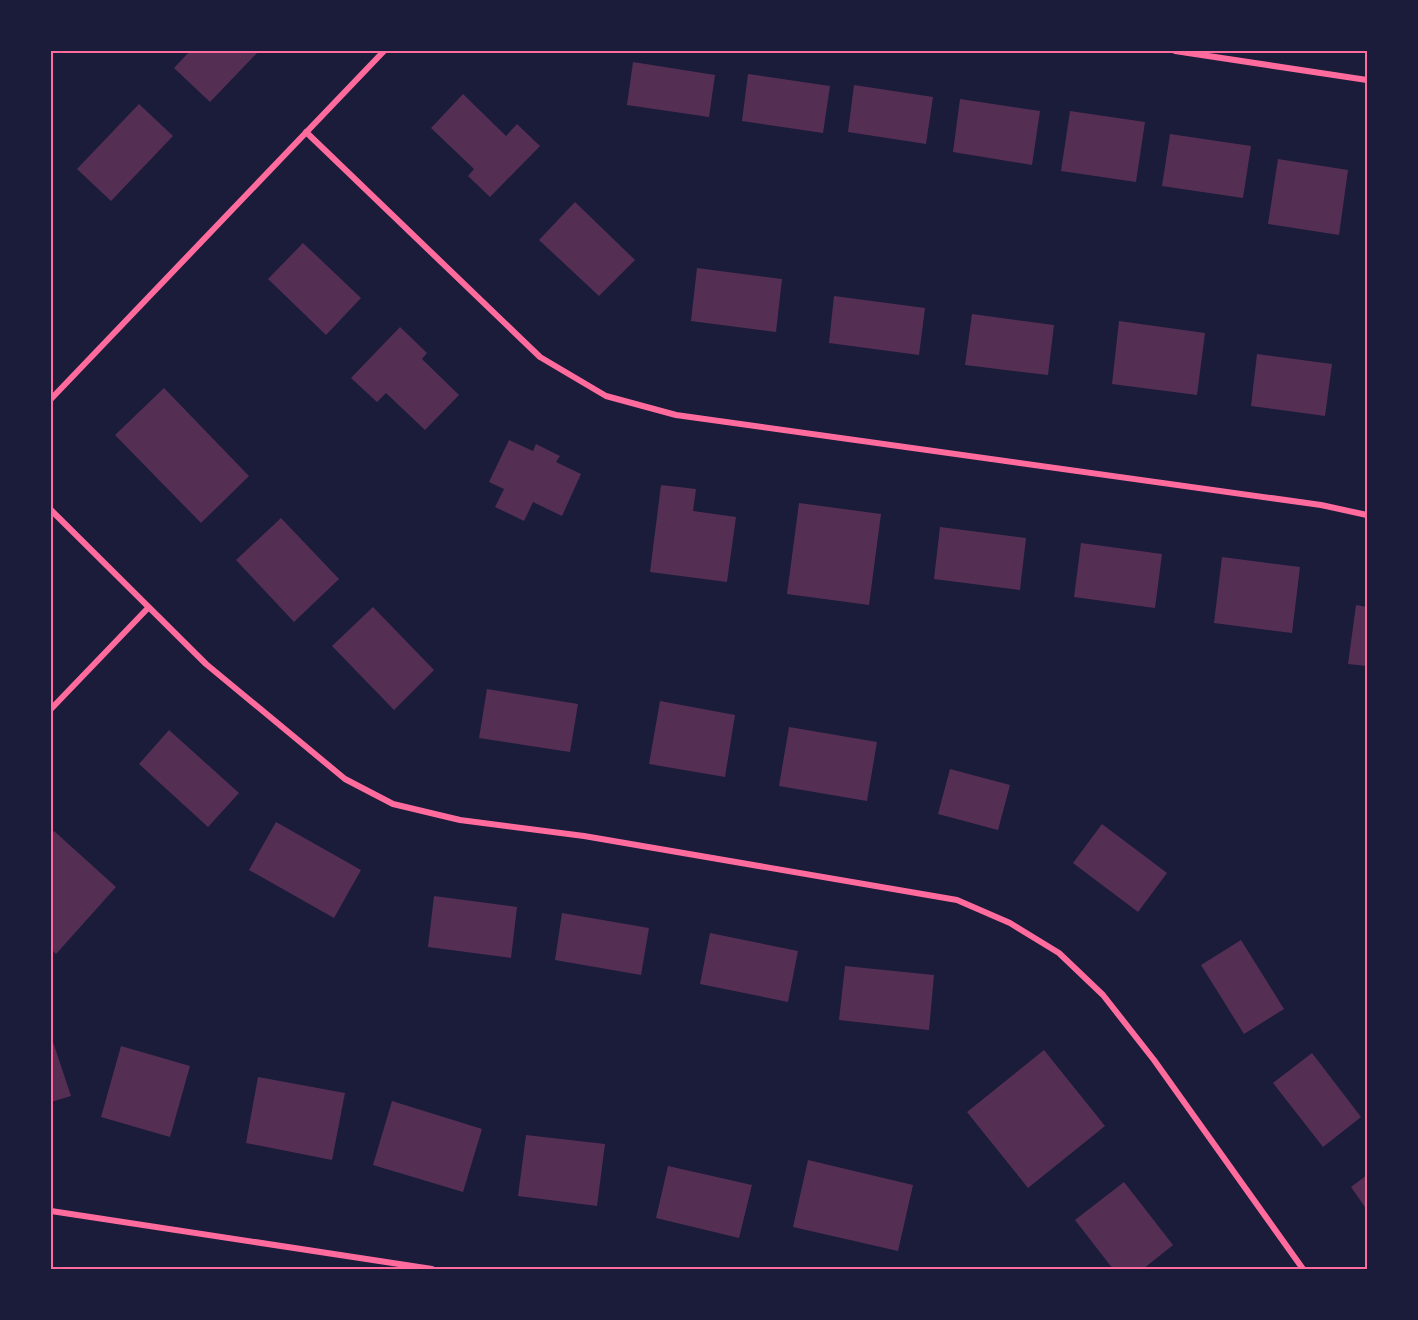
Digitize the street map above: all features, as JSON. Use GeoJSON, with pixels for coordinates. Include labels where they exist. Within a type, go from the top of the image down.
{"type":"FeatureCollection","features":[{"type":"Feature","properties":{"kind":"street"},"geometry":{"type":"LineString","coordinates":[[51,399],[384,51]]}},
{"type":"Feature","properties":{"kind":"street"},"geometry":{"type":"LineString","coordinates":[[1175,51],[1367,80]]}},
{"type":"Feature","properties":{"kind":"street"},"geometry":{"type":"LineString","coordinates":[[306,132],[540,357],[606,396],[676,415],[1320,505],[1367,515]]}},
{"type":"Feature","properties":{"kind":"street"},"geometry":{"type":"LineString","coordinates":[[51,510],[206,664],[345,779],[393,804],[460,820],[584,836],[957,900],[1010,923],[1059,953],[1103,995],[1155,1060],[1303,1269]]}},
{"type":"Feature","properties":{"kind":"street"},"geometry":{"type":"LineString","coordinates":[[51,709],[148,608]]}},
{"type":"Feature","properties":{"kind":"street"},"geometry":{"type":"LineString","coordinates":[[51,1211],[432,1269]]}},
{"type":"Feature","properties":{"kind":"building"},"geometry":{"type":"Polygon","coordinates":[[[190,51],[259,51],[210,102],[174,68],[190,51]]]}},
{"type":"Feature","properties":{"kind":"building"},"geometry":{"type":"Polygon","coordinates":[[[633,62],[715,75],[709,117],[627,105],[633,62]]]}},
{"type":"Feature","properties":{"kind":"building"},"geometry":{"type":"Polygon","coordinates":[[[748,74],[830,86],[823,133],[742,121],[748,74]]]}},
{"type":"Feature","properties":{"kind":"building"},"geometry":{"type":"Polygon","coordinates":[[[854,85],[933,97],[926,144],[848,132],[854,85]]]}},
{"type":"Feature","properties":{"kind":"building"},"geometry":{"type":"Polygon","coordinates":[[[463,94],[506,136],[517,124],[540,146],[490,197],[468,176],[474,169],[431,128],[463,94]]]}},
{"type":"Feature","properties":{"kind":"building"},"geometry":{"type":"Polygon","coordinates":[[[960,99],[1040,111],[1032,165],[953,152],[960,99]]]}},
{"type":"Feature","properties":{"kind":"building"},"geometry":{"type":"Polygon","coordinates":[[[139,104],[173,136],[111,201],[77,169],[139,104]]]}},
{"type":"Feature","properties":{"kind":"building"},"geometry":{"type":"Polygon","coordinates":[[[1070,111],[1145,122],[1136,182],[1061,171],[1070,111]]]}},
{"type":"Feature","properties":{"kind":"building"},"geometry":{"type":"Polygon","coordinates":[[[1170,134],[1251,146],[1243,198],[1162,186],[1170,134]]]}},
{"type":"Feature","properties":{"kind":"building"},"geometry":{"type":"Polygon","coordinates":[[[1278,159],[1348,170],[1339,235],[1268,224],[1278,159]]]}},
{"type":"Feature","properties":{"kind":"building"},"geometry":{"type":"Polygon","coordinates":[[[575,202],[635,260],[599,296],[539,240],[575,202]]]}},
{"type":"Feature","properties":{"kind":"building"},"geometry":{"type":"Polygon","coordinates":[[[303,243],[361,298],[326,335],[268,279],[303,243]]]}},
{"type":"Feature","properties":{"kind":"building"},"geometry":{"type":"Polygon","coordinates":[[[697,268],[782,279],[776,332],[691,321],[697,268]]]}},
{"type":"Feature","properties":{"kind":"building"},"geometry":{"type":"Polygon","coordinates":[[[834,296],[925,308],[919,355],[829,343],[834,296]]]}},
{"type":"Feature","properties":{"kind":"building"},"geometry":{"type":"Polygon","coordinates":[[[972,314],[1054,325],[1048,375],[965,365],[972,314]]]}},
{"type":"Feature","properties":{"kind":"building"},"geometry":{"type":"Polygon","coordinates":[[[1119,321],[1205,333],[1197,395],[1112,384],[1119,321]]]}},
{"type":"Feature","properties":{"kind":"building"},"geometry":{"type":"Polygon","coordinates":[[[400,327],[427,353],[422,359],[459,395],[425,430],[386,393],[377,402],[351,378],[400,327]]]}},
{"type":"Feature","properties":{"kind":"building"},"geometry":{"type":"Polygon","coordinates":[[[1257,354],[1332,364],[1325,416],[1251,406],[1257,354]]]}},
{"type":"Feature","properties":{"kind":"building"},"geometry":{"type":"Polygon","coordinates":[[[164,388],[249,476],[201,523],[115,435],[164,388]]]}},
{"type":"Feature","properties":{"kind":"building"},"geometry":{"type":"Polygon","coordinates":[[[509,440],[533,451],[536,444],[560,456],[556,462],[581,474],[562,516],[533,502],[524,521],[495,507],[504,489],[489,482],[509,440]]]}},
{"type":"Feature","properties":{"kind":"building"},"geometry":{"type":"Polygon","coordinates":[[[661,485],[696,489],[693,511],[736,517],[727,582],[650,572],[661,485]]]}},
{"type":"Feature","properties":{"kind":"building"},"geometry":{"type":"Polygon","coordinates":[[[799,503],[881,514],[869,605],[787,594],[799,503]]]}},
{"type":"Feature","properties":{"kind":"building"},"geometry":{"type":"Polygon","coordinates":[[[281,518],[339,579],[294,622],[236,560],[281,518]]]}},
{"type":"Feature","properties":{"kind":"building"},"geometry":{"type":"Polygon","coordinates":[[[940,527],[1026,538],[1020,590],[934,579],[940,527]]]}},
{"type":"Feature","properties":{"kind":"building"},"geometry":{"type":"Polygon","coordinates":[[[1081,543],[1162,554],[1155,608],[1074,597],[1081,543]]]}},
{"type":"Feature","properties":{"kind":"building"},"geometry":{"type":"Polygon","coordinates":[[[1222,557],[1300,567],[1292,633],[1214,623],[1222,557]]]}},
{"type":"Feature","properties":{"kind":"building"},"geometry":{"type":"Polygon","coordinates":[[[1356,605],[1367,607],[1367,666],[1348,664],[1356,605]]]}},
{"type":"Feature","properties":{"kind":"building"},"geometry":{"type":"Polygon","coordinates":[[[373,607],[434,670],[394,710],[332,646],[373,607]]]}},
{"type":"Feature","properties":{"kind":"building"},"geometry":{"type":"Polygon","coordinates":[[[487,689],[578,704],[570,752],[479,738],[487,689]]]}},
{"type":"Feature","properties":{"kind":"building"},"geometry":{"type":"Polygon","coordinates":[[[660,701],[735,715],[725,777],[649,764],[660,701]]]}},
{"type":"Feature","properties":{"kind":"building"},"geometry":{"type":"Polygon","coordinates":[[[789,727],[877,742],[867,801],[779,786],[789,727]]]}},
{"type":"Feature","properties":{"kind":"building"},"geometry":{"type":"Polygon","coordinates":[[[169,730],[239,793],[208,827],[139,764],[169,730]]]}},
{"type":"Feature","properties":{"kind":"building"},"geometry":{"type":"Polygon","coordinates":[[[950,769],[1010,785],[998,830],[938,814],[950,769]]]}},
{"type":"Feature","properties":{"kind":"building"},"geometry":{"type":"Polygon","coordinates":[[[276,822],[361,870],[334,918],[249,870],[276,822]]]}},
{"type":"Feature","properties":{"kind":"building"},"geometry":{"type":"Polygon","coordinates":[[[1102,824],[1167,873],[1138,912],[1073,863],[1102,824]]]}},
{"type":"Feature","properties":{"kind":"building"},"geometry":{"type":"Polygon","coordinates":[[[54,831],[116,887],[56,954],[51,949],[51,834],[54,831]]]}},
{"type":"Feature","properties":{"kind":"building"},"geometry":{"type":"Polygon","coordinates":[[[434,896],[517,907],[511,958],[428,947],[434,896]]]}},
{"type":"Feature","properties":{"kind":"building"},"geometry":{"type":"Polygon","coordinates":[[[562,913],[649,928],[641,975],[555,960],[562,913]]]}},
{"type":"Feature","properties":{"kind":"building"},"geometry":{"type":"Polygon","coordinates":[[[710,933],[798,951],[788,1002],[700,984],[710,933]]]}},
{"type":"Feature","properties":{"kind":"building"},"geometry":{"type":"Polygon","coordinates":[[[1241,940],[1284,1009],[1244,1034],[1201,965],[1241,940]]]}},
{"type":"Feature","properties":{"kind":"building"},"geometry":{"type":"Polygon","coordinates":[[[845,966],[934,975],[929,1030],[839,1020],[845,966]]]}},
{"type":"Feature","properties":{"kind":"building"},"geometry":{"type":"Polygon","coordinates":[[[51,1036],[71,1096],[51,1102],[51,1036]]]}},
{"type":"Feature","properties":{"kind":"building"},"geometry":{"type":"Polygon","coordinates":[[[121,1046],[190,1066],[170,1137],[101,1117],[121,1046]]]}},
{"type":"Feature","properties":{"kind":"building"},"geometry":{"type":"Polygon","coordinates":[[[1044,1050],[1105,1126],[1028,1188],[967,1112],[1044,1050]]]}},
{"type":"Feature","properties":{"kind":"building"},"geometry":{"type":"Polygon","coordinates":[[[1312,1053],[1361,1117],[1323,1147],[1273,1083],[1312,1053]]]}},
{"type":"Feature","properties":{"kind":"building"},"geometry":{"type":"Polygon","coordinates":[[[258,1077],[345,1093],[332,1160],[246,1143],[258,1077]]]}},
{"type":"Feature","properties":{"kind":"building"},"geometry":{"type":"Polygon","coordinates":[[[392,1101],[482,1129],[463,1192],[373,1165],[392,1101]]]}},
{"type":"Feature","properties":{"kind":"building"},"geometry":{"type":"Polygon","coordinates":[[[526,1135],[605,1144],[597,1206],[518,1196],[526,1135]]]}},
{"type":"Feature","properties":{"kind":"building"},"geometry":{"type":"Polygon","coordinates":[[[808,1160],[913,1185],[898,1251],[793,1227],[808,1160]]]}},
{"type":"Feature","properties":{"kind":"building"},"geometry":{"type":"Polygon","coordinates":[[[668,1166],[752,1185],[739,1238],[656,1218],[668,1166]]]}},
{"type":"Feature","properties":{"kind":"building"},"geometry":{"type":"Polygon","coordinates":[[[1367,1175],[1367,1210],[1351,1187],[1367,1175]]]}},
{"type":"Feature","properties":{"kind":"building"},"geometry":{"type":"Polygon","coordinates":[[[1124,1182],[1173,1245],[1143,1269],[1113,1269],[1075,1220],[1124,1182]]]}}]}
